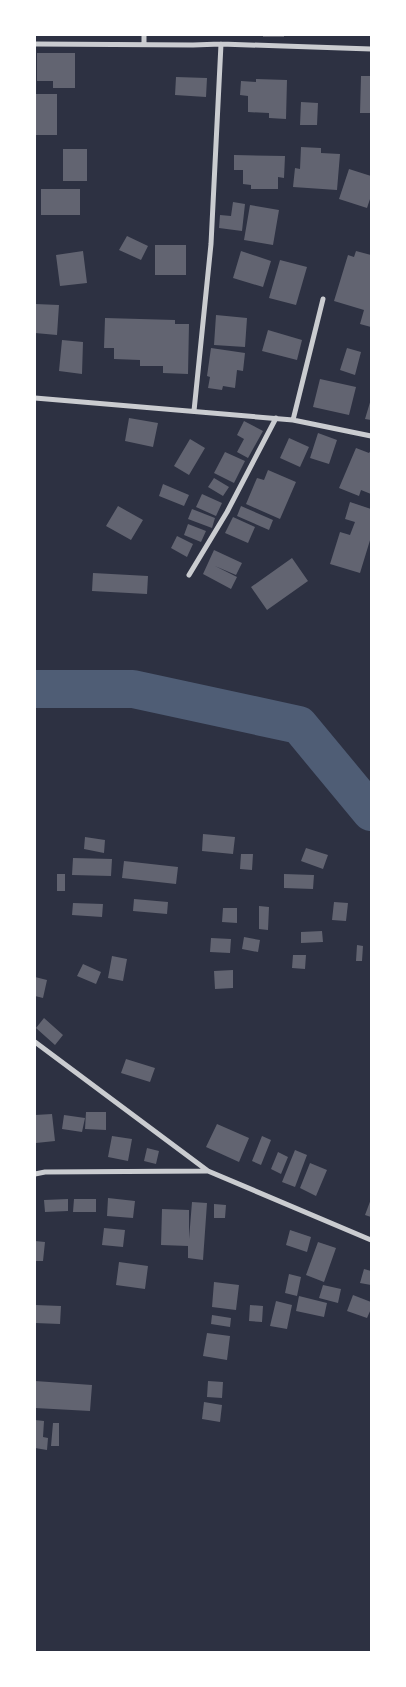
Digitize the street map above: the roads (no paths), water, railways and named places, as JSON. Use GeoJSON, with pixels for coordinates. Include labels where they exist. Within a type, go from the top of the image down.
{"type":"FeatureCollection","features":[{"type":"Feature","properties":{"kind":"street"},"geometry":{"type":"LineString","coordinates":[[144,35],[144,44]]}},
{"type":"Feature","properties":{"kind":"street"},"geometry":{"type":"LineString","coordinates":[[35,44],[221,44],[371,49]]}},
{"type":"Feature","properties":{"kind":"street"},"geometry":{"type":"LineString","coordinates":[[194,411],[211,244],[221,44]]}},
{"type":"Feature","properties":{"kind":"street"},"geometry":{"type":"LineString","coordinates":[[293,420],[323,299]]}},
{"type":"Feature","properties":{"kind":"street"},"geometry":{"type":"LineString","coordinates":[[35,398],[276,418],[371,436]]}},
{"type":"Feature","properties":{"kind":"street"},"geometry":{"type":"LineString","coordinates":[[188,575],[227,512],[276,418]]}},
{"type":"Feature","properties":{"kind":"street"},"geometry":{"type":"LineString","coordinates":[[35,1042],[208,1171],[371,1240]]}},
{"type":"Feature","properties":{"kind":"street"},"geometry":{"type":"LineString","coordinates":[[35,1174],[45,1172],[208,1171]]}},
{"type":"Feature","properties":{"kind":"waterway"},"geometry":{"type":"LineString","coordinates":[[35,689],[133,689],[299,725],[371,812]]}}]}
